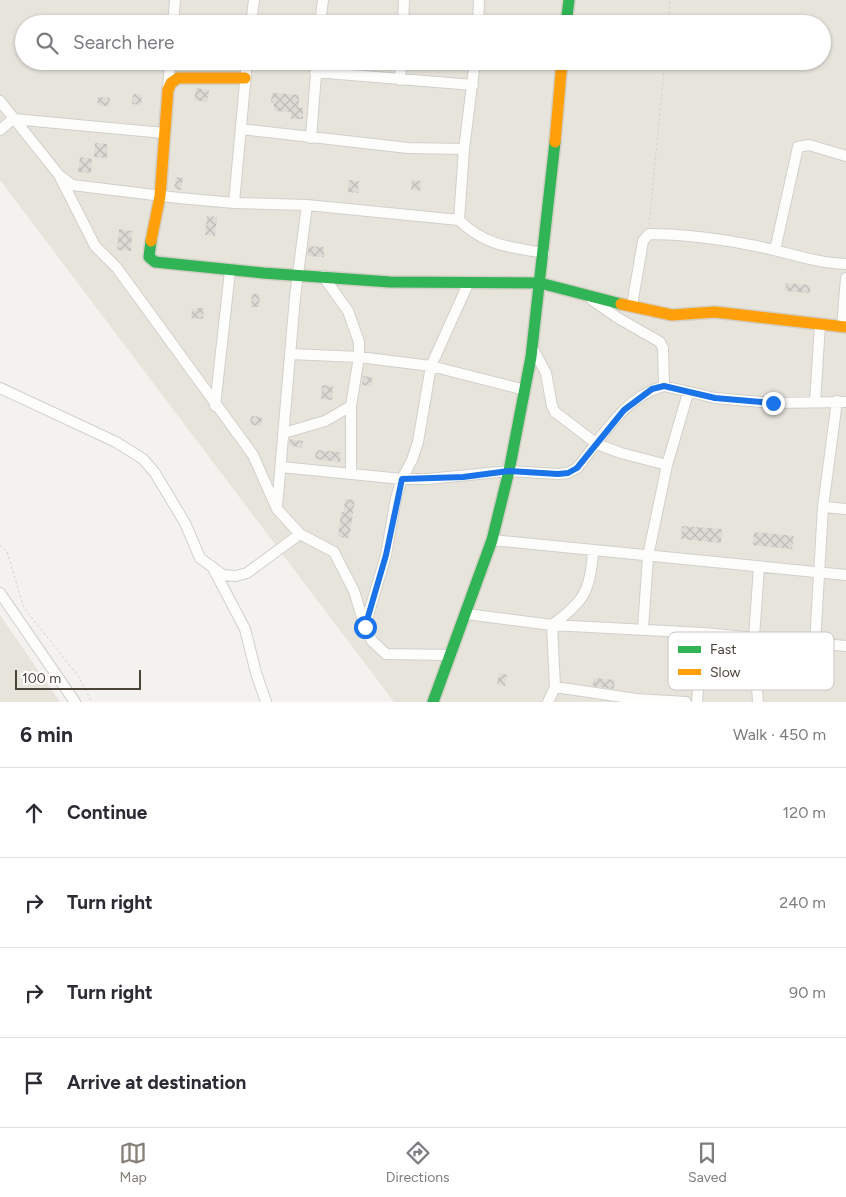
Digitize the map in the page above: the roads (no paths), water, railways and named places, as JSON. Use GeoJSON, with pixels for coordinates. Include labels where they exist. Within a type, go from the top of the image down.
{"type":"FeatureCollection","features":[{"type":"Feature","properties":{"kind":"street"},"geometry":{"type":"LineString","coordinates":[[174,15],[175,0]]}},
{"type":"Feature","properties":{"kind":"street"},"geometry":{"type":"LineString","coordinates":[[252,15],[254,0]]}},
{"type":"Feature","properties":{"kind":"street"},"geometry":{"type":"LineString","coordinates":[[321,15],[323,0]]}},
{"type":"Feature","properties":{"kind":"street"},"geometry":{"type":"LineString","coordinates":[[403,15],[404,0]]}},
{"type":"Feature","properties":{"kind":"street"},"geometry":{"type":"LineString","coordinates":[[479,15],[480,0]]}},
{"type":"Feature","properties":{"kind":"street"},"geometry":{"type":"LineString","coordinates":[[567,15],[569,0]]}},
{"type":"Feature","properties":{"kind":"street"},"geometry":{"type":"LineString","coordinates":[[169,70],[160,196],[149,253],[152,259],[161,263],[390,282],[540,283],[589,297],[672,315],[715,312],[844,327],[846,278]]}},
{"type":"Feature","properties":{"kind":"street"},"geometry":{"type":"LineString","coordinates":[[234,203],[246,70]]}},
{"type":"Feature","properties":{"kind":"street"},"geometry":{"type":"LineString","coordinates":[[400,80],[401,70]]}},
{"type":"Feature","properties":{"kind":"street"},"geometry":{"type":"LineString","coordinates":[[460,220],[464,149],[474,70]]}},
{"type":"Feature","properties":{"kind":"street"},"geometry":{"type":"LineString","coordinates":[[433,702],[492,540],[509,471],[532,347],[544,254],[561,70]]}},
{"type":"Feature","properties":{"kind":"street"},"geometry":{"type":"LineString","coordinates":[[310,138],[315,72],[473,85]]}},
{"type":"Feature","properties":{"kind":"street"},"geometry":{"type":"LineString","coordinates":[[168,90],[171,83],[178,78],[245,78]]}},
{"type":"Feature","properties":{"kind":"street"},"geometry":{"type":"LineString","coordinates":[[0,101],[59,175],[77,186],[234,203],[307,205],[460,220],[472,233],[484,240],[544,254]]}},
{"type":"Feature","properties":{"kind":"street"},"geometry":{"type":"LineString","coordinates":[[0,130],[13,119],[164,133]]}},
{"type":"Feature","properties":{"kind":"street"},"geometry":{"type":"LineString","coordinates":[[241,129],[408,148],[464,149]]}},
{"type":"Feature","properties":{"kind":"street"},"geometry":{"type":"LineString","coordinates":[[775,250],[798,147],[809,145],[846,156]]}},
{"type":"Feature","properties":{"kind":"street"},"geometry":{"type":"LineString","coordinates":[[59,175],[95,246],[123,276],[215,406],[253,455],[277,509],[300,534],[334,552],[354,591],[365,627],[372,641],[386,654],[450,655]]}},
{"type":"Feature","properties":{"kind":"street"},"geometry":{"type":"LineString","coordinates":[[277,509],[290,354],[307,205]]}},
{"type":"Feature","properties":{"kind":"street"},"geometry":{"type":"LineString","coordinates":[[632,305],[643,241],[649,234],[697,237],[775,250],[824,264],[846,264]]}},
{"type":"Feature","properties":{"kind":"street"},"geometry":{"type":"LineString","coordinates":[[215,406],[230,270]]}},
{"type":"Feature","properties":{"kind":"street"},"geometry":{"type":"LineString","coordinates":[[323,276],[348,311],[359,342],[359,356],[351,406],[351,474]]}},
{"type":"Feature","properties":{"kind":"street"},"geometry":{"type":"LineString","coordinates":[[365,627],[386,555],[402,479],[412,460],[418,442],[431,366],[468,284]]}},
{"type":"Feature","properties":{"kind":"street"},"geometry":{"type":"LineString","coordinates":[[589,297],[618,318],[660,342],[663,348],[664,386]]}},
{"type":"Feature","properties":{"kind":"street"},"geometry":{"type":"LineString","coordinates":[[815,402],[820,324]]}},
{"type":"Feature","properties":{"kind":"street"},"geometry":{"type":"LineString","coordinates":[[532,347],[546,373],[552,406],[555,412],[598,444],[621,453],[667,465]]}},
{"type":"Feature","properties":{"kind":"street"},"geometry":{"type":"LineString","coordinates":[[290,354],[359,356],[431,366],[525,390]]}},
{"type":"Feature","properties":{"kind":"street"},"geometry":{"type":"LineString","coordinates":[[281,467],[402,479],[463,477],[509,471],[568,473],[577,468],[624,410],[643,394],[664,386],[715,398],[773,403],[841,401],[823,507],[816,632]]}},
{"type":"Feature","properties":{"kind":"street"},"geometry":{"type":"LineString","coordinates":[[0,388],[116,442],[143,459],[155,473],[186,523],[200,558],[223,575],[236,576],[247,573],[300,534]]}},
{"type":"Feature","properties":{"kind":"street"},"geometry":{"type":"LineString","coordinates":[[643,629],[648,556],[667,465],[688,393]]}},
{"type":"Feature","properties":{"kind":"street"},"geometry":{"type":"LineString","coordinates":[[284,433],[325,421],[351,406]]}},
{"type":"Feature","properties":{"kind":"street"},"geometry":{"type":"LineString","coordinates":[[823,507],[846,509]]}},
{"type":"Feature","properties":{"kind":"street"},"geometry":{"type":"LineString","coordinates":[[492,540],[846,575]]}},
{"type":"Feature","properties":{"kind":"street"},"geometry":{"type":"LineString","coordinates":[[552,625],[571,612],[579,602],[592,577],[593,550]]}},
{"type":"Feature","properties":{"kind":"street"},"geometry":{"type":"LineString","coordinates":[[754,632],[759,567]]}},
{"type":"Feature","properties":{"kind":"street"},"geometry":{"type":"LineString","coordinates":[[214,570],[245,629],[256,673],[266,702]]}},
{"type":"Feature","properties":{"kind":"street"},"geometry":{"type":"LineString","coordinates":[[0,593],[75,702]]}},
{"type":"Feature","properties":{"kind":"street"},"geometry":{"type":"LineString","coordinates":[[466,614],[552,625],[688,632]]}},
{"type":"Feature","properties":{"kind":"street"},"geometry":{"type":"LineString","coordinates":[[548,702],[555,687],[552,625]]}},
{"type":"Feature","properties":{"kind":"street"},"geometry":{"type":"LineString","coordinates":[[555,687],[625,700],[686,702]]}}]}
